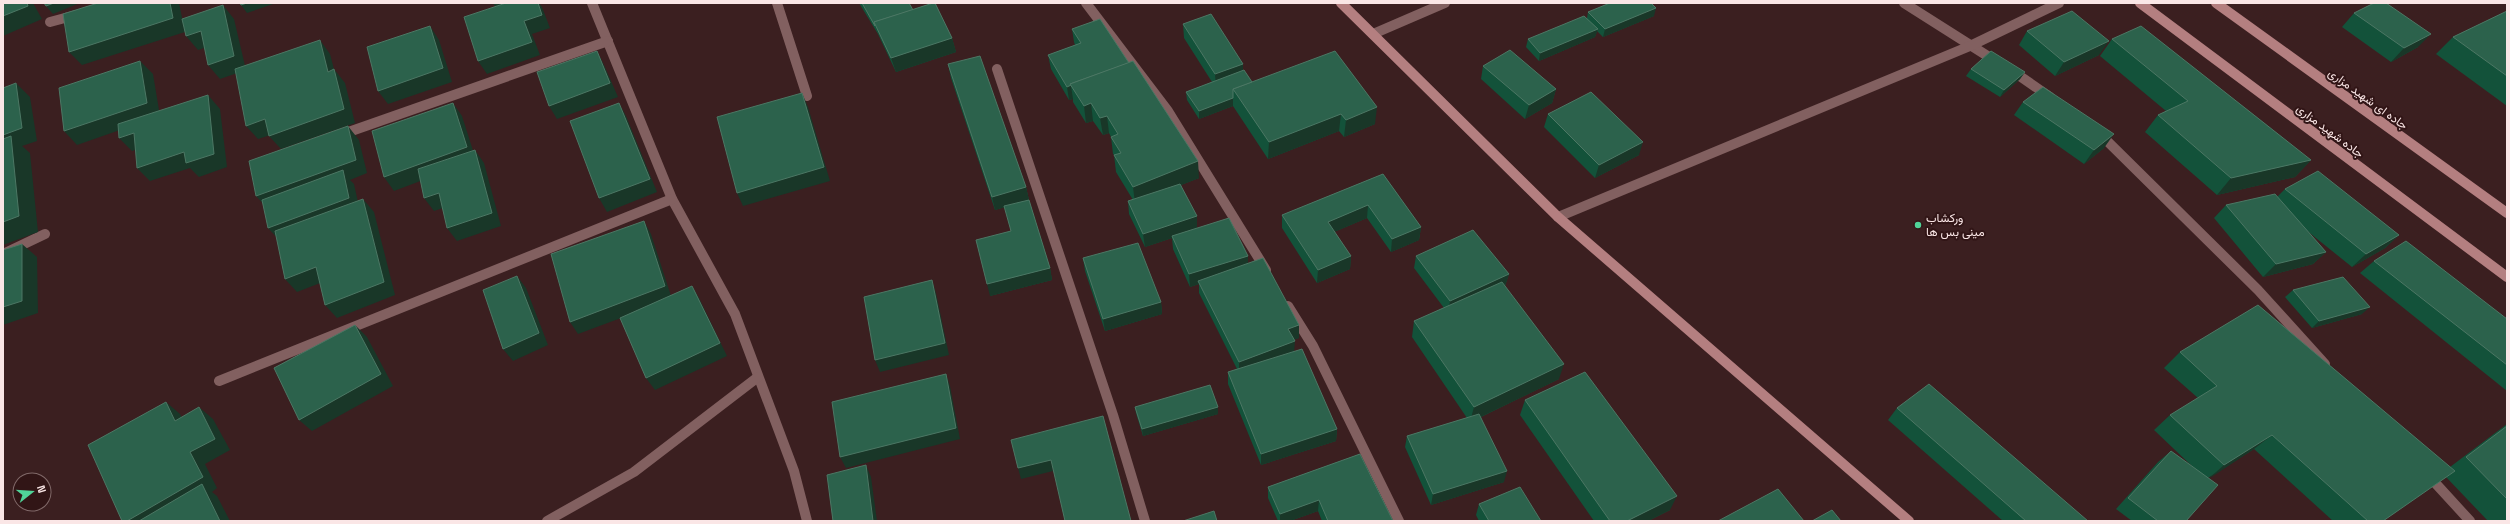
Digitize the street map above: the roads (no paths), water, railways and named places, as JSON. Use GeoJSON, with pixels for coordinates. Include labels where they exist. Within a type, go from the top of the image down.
{"type":"FeatureCollection","features":[{"type":"Feature","properties":{"kind":"street"},"geometry":{"type":"LineString","coordinates":[[592,3],[672,199],[735,314],[794,472],[807,521]]}},
{"type":"Feature","properties":{"kind":"street"},"geometry":{"type":"LineString","coordinates":[[777,3],[807,96]]}},
{"type":"Feature","properties":{"kind":"street"},"geometry":{"type":"LineString","coordinates":[[1086,3],[1168,111],[1271,279]]}},
{"type":"Feature","properties":{"kind":"street"},"geometry":{"type":"LineString","coordinates":[[1341,3],[1558,217],[1909,521]]}},
{"type":"Feature","properties":{"kind":"street"},"geometry":{"type":"LineString","coordinates":[[1373,34],[1445,3]]}},
{"type":"Feature","properties":{"kind":"street"},"geometry":{"type":"LineString","coordinates":[[1904,3],[1970,46],[2032,83],[2056,101]]}},
{"type":"Feature","properties":{"kind":"street"},"geometry":{"type":"LineString","coordinates":[[1558,217],[1970,46],[2059,3]]}},
{"type":"Feature","properties":{"kind":"street","name":"جاده شهید مزاری"},"geometry":{"type":"LineString","coordinates":[[2140,3],[2507,278]]}},
{"type":"Feature","properties":{"kind":"street","name":"جاده ای شهید مزاری"},"geometry":{"type":"LineString","coordinates":[[2216,3],[2507,213]]}},
{"type":"Feature","properties":{"kind":"street"},"geometry":{"type":"LineString","coordinates":[[50,22],[85,13]]}},
{"type":"Feature","properties":{"kind":"street"},"geometry":{"type":"LineString","coordinates":[[327,139],[608,41]]}},
{"type":"Feature","properties":{"kind":"street"},"geometry":{"type":"LineString","coordinates":[[997,69],[1113,415],[1145,521]]}},
{"type":"Feature","properties":{"kind":"street"},"geometry":{"type":"LineString","coordinates":[[2088,124],[2106,138],[2258,290],[2335,374]]}},
{"type":"Feature","properties":{"kind":"street"},"geometry":{"type":"LineString","coordinates":[[219,381],[672,199]]}},
{"type":"Feature","properties":{"kind":"street"},"geometry":{"type":"LineString","coordinates":[[3,254],[45,234]]}},
{"type":"Feature","properties":{"kind":"street"},"geometry":{"type":"LineString","coordinates":[[1284,299],[1313,346],[1399,521]]}},
{"type":"Feature","properties":{"kind":"street"},"geometry":{"type":"LineString","coordinates":[[547,521],[634,472],[758,377]]}},
{"type":"Feature","properties":{"kind":"street"},"geometry":{"type":"LineString","coordinates":[[2418,464],[2470,521]]}},
{"type":"Feature","properties":{"kind":"place","name":"ورکشاب مینی بس ها"},"geometry":{"type":"Point","coordinates":[1918,225]}}]}
